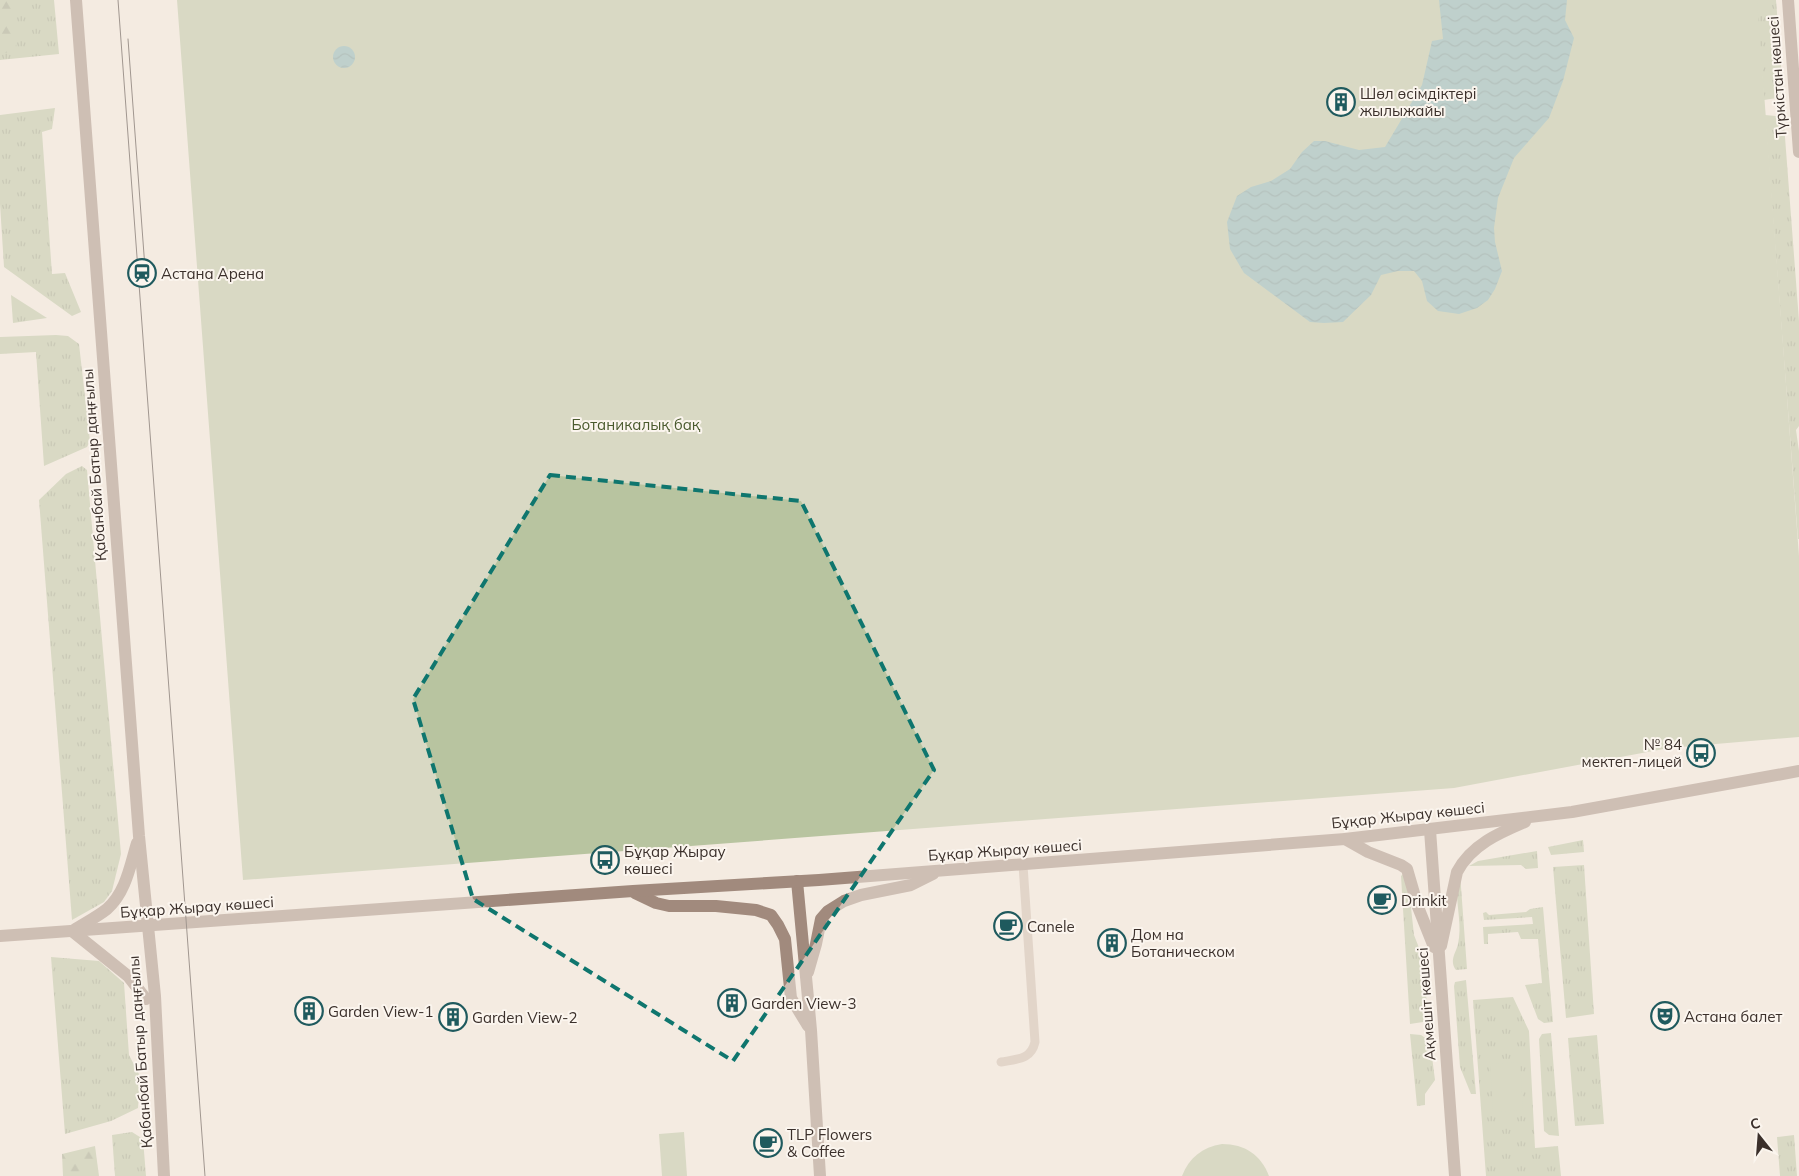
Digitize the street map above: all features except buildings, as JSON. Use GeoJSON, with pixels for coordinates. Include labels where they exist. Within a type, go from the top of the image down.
{"type":"FeatureCollection","features":[{"type":"Feature","properties":{"kind":"street","name":"Қабанбай Батыр даңғылы"},"geometry":{"type":"LineString","coordinates":[[76,0],[139,836],[155,996],[163,1176]]}},
{"type":"Feature","properties":{"kind":"street","name":"Түркістан көшесі"},"geometry":{"type":"LineString","coordinates":[[1788,0],[1799,152]]}},
{"type":"Feature","properties":{"kind":"street","name":"Бұқар Жырау көшесі"},"geometry":{"type":"LineString","coordinates":[[0,936],[940,871],[1345,839],[1540,816],[1799,771]]}},
{"type":"Feature","properties":{"kind":"street"},"geometry":{"type":"LineString","coordinates":[[1439,959],[1457,872],[1461,864],[1474,850],[1494,835],[1540,816]]}},
{"type":"Feature","properties":{"kind":"street","name":"Ақмешіт көшесі"},"geometry":{"type":"LineString","coordinates":[[1430,830],[1454,1176]]}},
{"type":"Feature","properties":{"kind":"street"},"geometry":{"type":"LineString","coordinates":[[139,836],[127,878],[117,898],[106,909],[72,931],[128,976],[146,999]]}},
{"type":"Feature","properties":{"kind":"street"},"geometry":{"type":"LineString","coordinates":[[1345,839],[1368,852],[1407,869],[1418,906],[1439,959]]}},
{"type":"Feature","properties":{"kind":"street"},"geometry":{"type":"LineString","coordinates":[[1001,1062],[1026,1057],[1033,1050],[1035,1042],[1023,865]]}},
{"type":"Feature","properties":{"kind":"street"},"geometry":{"type":"LineString","coordinates":[[806,979],[821,919],[828,911],[844,901],[861,895],[911,885],[940,871]]}},
{"type":"Feature","properties":{"kind":"street"},"geometry":{"type":"LineString","coordinates":[[797,881],[811,1030],[820,1176]]}},
{"type":"Feature","properties":{"kind":"street"},"geometry":{"type":"LineString","coordinates":[[633,892],[669,906],[716,906],[756,910],[771,914],[785,939],[791,998],[811,1030]]}},
{"type":"Feature","properties":{"kind":"street","name":"Қабанбай Батыр даңғылы"},"geometry":{"type":"LineString","coordinates":[[148,927],[146,999],[157,1144],[163,1176]]}},
{"type":"Feature","properties":{"kind":"highlighted area"},"geometry":{"type":"Polygon","coordinates":[[[550,475],[801,501],[934,770],[733,1061],[473,899],[413,699],[550,475]]]}},
{"type":"Feature","properties":{"kind":"green space"},"geometry":{"type":"Polygon","coordinates":[[[0,0],[54,0],[59,54],[0,60],[0,0]]]}},
{"type":"Feature","properties":{"kind":"green space"},"geometry":{"type":"Polygon","coordinates":[[[0,0],[12,0],[17,52],[0,53],[0,0]]]}},
{"type":"Feature","properties":{"kind":"green space","name":"Ботаникалық бақ"},"geometry":{"type":"Polygon","coordinates":[[[177,0],[1757,0],[1799,556],[1799,737],[1669,748],[1454,788],[243,880],[177,0]]]}},
{"type":"Feature","properties":{"kind":"green space"},"geometry":{"type":"Polygon","coordinates":[[[1756,0],[1776,0],[1783,91],[1777,98],[1764,100],[1756,0]]]}},
{"type":"Feature","properties":{"kind":"green space"},"geometry":{"type":"Polygon","coordinates":[[[55,108],[52,129],[42,132],[52,274],[65,273],[81,312],[72,316],[4,267],[0,204],[0,115],[55,108]]]}},
{"type":"Feature","properties":{"kind":"green space"},"geometry":{"type":"Polygon","coordinates":[[[1765,115],[1776,116],[1784,124],[1799,321],[1799,426],[1796,430],[1799,451],[1799,539],[1798,539],[1765,115]]]}},
{"type":"Feature","properties":{"kind":"green space"},"geometry":{"type":"Polygon","coordinates":[[[11,295],[47,318],[13,323],[11,295]]]}},
{"type":"Feature","properties":{"kind":"green space"},"geometry":{"type":"Polygon","coordinates":[[[68,336],[79,344],[90,441],[87,447],[44,466],[36,352],[0,354],[0,337],[68,336]]]}},
{"type":"Feature","properties":{"kind":"green space"},"geometry":{"type":"Polygon","coordinates":[[[82,466],[87,470],[121,854],[112,891],[104,902],[72,920],[39,500],[66,474],[82,466]]]}},
{"type":"Feature","properties":{"kind":"green space"},"geometry":{"type":"Polygon","coordinates":[[[1583,840],[1584,852],[1551,855],[1548,847],[1583,840]]]}},
{"type":"Feature","properties":{"kind":"green space"},"geometry":{"type":"Polygon","coordinates":[[[1537,851],[1538,868],[1526,869],[1521,865],[1469,866],[1478,861],[1537,851]]]}},
{"type":"Feature","properties":{"kind":"green space"},"geometry":{"type":"Polygon","coordinates":[[[1584,865],[1594,1014],[1566,1018],[1553,867],[1584,865]]]}},
{"type":"Feature","properties":{"kind":"green space"},"geometry":{"type":"Polygon","coordinates":[[[1404,873],[1408,880],[1414,935],[1423,958],[1428,1017],[1423,1022],[1410,1024],[1401,876],[1404,873]]]}},
{"type":"Feature","properties":{"kind":"green space"},"geometry":{"type":"Polygon","coordinates":[[[1460,873],[1467,969],[1456,970],[1453,960],[1459,938],[1457,892],[1460,873]]]}},
{"type":"Feature","properties":{"kind":"green space"},"geometry":{"type":"Polygon","coordinates":[[[1543,907],[1553,1022],[1544,1023],[1538,1019],[1525,985],[1542,983],[1538,939],[1521,939],[1518,932],[1488,934],[1488,944],[1484,944],[1483,927],[1533,924],[1532,917],[1484,920],[1483,913],[1486,912],[1489,915],[1526,912],[1530,909],[1543,907]]]}},
{"type":"Feature","properties":{"kind":"green space"},"geometry":{"type":"Polygon","coordinates":[[[51,957],[99,961],[124,983],[129,1055],[140,1076],[138,1108],[111,1121],[65,1134],[51,957]]]}},
{"type":"Feature","properties":{"kind":"green space"},"geometry":{"type":"Polygon","coordinates":[[[1466,980],[1476,1094],[1471,1094],[1460,1067],[1454,986],[1455,982],[1466,980]]]}},
{"type":"Feature","properties":{"kind":"green space"},"geometry":{"type":"Polygon","coordinates":[[[1513,997],[1529,1031],[1535,1148],[1558,1146],[1561,1176],[1486,1176],[1473,1000],[1513,997]]]}},
{"type":"Feature","properties":{"kind":"green space"},"geometry":{"type":"Polygon","coordinates":[[[1551,1033],[1559,1136],[1549,1135],[1544,1131],[1539,1039],[1542,1034],[1551,1033]]]}},
{"type":"Feature","properties":{"kind":"green space"},"geometry":{"type":"Polygon","coordinates":[[[1410,1034],[1421,1035],[1430,1041],[1435,1080],[1425,1094],[1425,1105],[1417,1106],[1410,1034]]]}},
{"type":"Feature","properties":{"kind":"green space"},"geometry":{"type":"Polygon","coordinates":[[[1597,1035],[1604,1124],[1575,1126],[1568,1038],[1597,1035]]]}},
{"type":"Feature","properties":{"kind":"green space"},"geometry":{"type":"Polygon","coordinates":[[[1520,1062],[1523,1110],[1493,1112],[1490,1064],[1520,1062]]]}},
{"type":"Feature","properties":{"kind":"green space"},"geometry":{"type":"Polygon","coordinates":[[[132,1132],[143,1139],[146,1176],[115,1176],[112,1135],[132,1132]]]}},
{"type":"Feature","properties":{"kind":"green space"},"geometry":{"type":"Polygon","coordinates":[[[684,1132],[687,1176],[662,1176],[659,1134],[684,1132]]]}},
{"type":"Feature","properties":{"kind":"green space"},"geometry":{"type":"Polygon","coordinates":[[[1794,1135],[1797,1176],[1780,1176],[1777,1137],[1794,1135]]]}},
{"type":"Feature","properties":{"kind":"green space"},"geometry":{"type":"Polygon","coordinates":[[[1215,1145],[1238,1146],[1251,1152],[1262,1162],[1269,1176],[1182,1176],[1188,1164],[1197,1154],[1215,1145]]]}},
{"type":"Feature","properties":{"kind":"green space"},"geometry":{"type":"Polygon","coordinates":[[[95,1146],[99,1176],[63,1176],[62,1154],[95,1146]]]}},
{"type":"Feature","properties":{"kind":"water"},"geometry":{"type":"Polygon","coordinates":[[[1439,0],[1567,0],[1565,20],[1574,38],[1563,81],[1549,118],[1514,158],[1498,198],[1494,228],[1495,242],[1502,271],[1495,289],[1488,300],[1477,308],[1459,314],[1438,311],[1427,301],[1422,281],[1414,271],[1398,271],[1381,275],[1371,295],[1343,322],[1310,322],[1244,273],[1230,249],[1227,222],[1237,196],[1251,187],[1271,181],[1290,169],[1302,152],[1314,141],[1325,141],[1359,150],[1385,147],[1422,85],[1432,41],[1443,39],[1439,0]]]}},
{"type":"Feature","properties":{"kind":"water"},"geometry":{"type":"Polygon","coordinates":[[[344,46],[354,53],[355,57],[348,67],[344,68],[334,61],[333,57],[340,47],[344,46]]]}},
{"type":"Feature","properties":{"kind":"tram line"},"geometry":{"type":"LineString","coordinates":[[118,0],[205,1176]]}},
{"type":"Feature","properties":{"kind":"tram line"},"geometry":{"type":"LineString","coordinates":[[128,39],[145,268]]}},
{"type":"Feature","properties":{"kind":"place","name":"Шөл өсімдіктері жылыжайы"},"geometry":{"type":"Point","coordinates":[1341,102]}},
{"type":"Feature","properties":{"kind":"place","name":"Астана Арена"},"geometry":{"type":"Point","coordinates":[142,273]}},
{"type":"Feature","properties":{"kind":"place","name":"№ 84 мектеп-лицей"},"geometry":{"type":"Point","coordinates":[1701,753]}},
{"type":"Feature","properties":{"kind":"place","name":"Бұқар Жырау көшесі"},"geometry":{"type":"Point","coordinates":[605,860]}},
{"type":"Feature","properties":{"kind":"place","name":"Drinkit"},"geometry":{"type":"Point","coordinates":[1382,900]}},
{"type":"Feature","properties":{"kind":"place","name":"Canele"},"geometry":{"type":"Point","coordinates":[1008,926]}},
{"type":"Feature","properties":{"kind":"place","name":"Дом на Ботаническом"},"geometry":{"type":"Point","coordinates":[1112,943]}},
{"type":"Feature","properties":{"kind":"place","name":"Garden View-3"},"geometry":{"type":"Point","coordinates":[732,1003]}},
{"type":"Feature","properties":{"kind":"place","name":"Garden View-1"},"geometry":{"type":"Point","coordinates":[309,1011]}},
{"type":"Feature","properties":{"kind":"place","name":"Астана балет"},"geometry":{"type":"Point","coordinates":[1665,1016]}},
{"type":"Feature","properties":{"kind":"place","name":"Garden View-2"},"geometry":{"type":"Point","coordinates":[453,1017]}},
{"type":"Feature","properties":{"kind":"place","name":"TLP Flowers & Coffee"},"geometry":{"type":"Point","coordinates":[768,1143]}}]}
